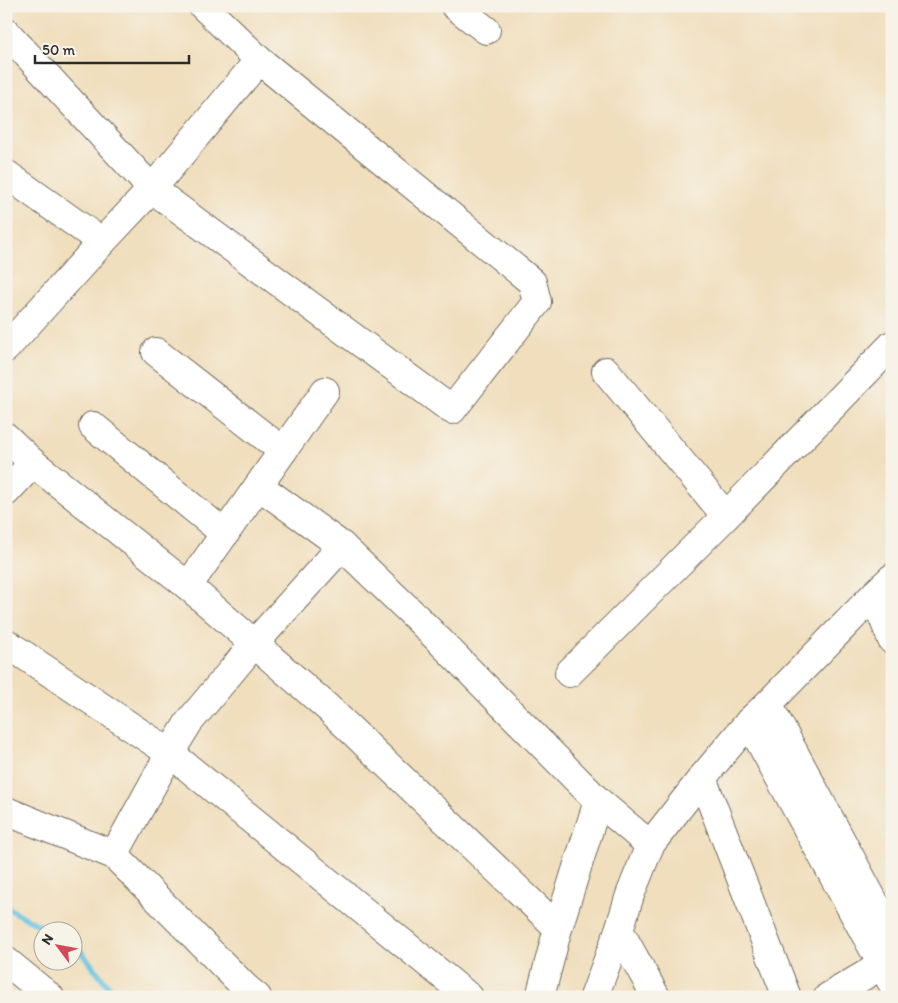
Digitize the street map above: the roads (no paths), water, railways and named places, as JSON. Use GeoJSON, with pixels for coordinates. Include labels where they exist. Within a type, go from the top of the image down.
{"type":"FeatureCollection","features":[{"type":"Feature","properties":{"kind":"street"},"geometry":{"type":"LineString","coordinates":[[6,32],[152,189],[452,410],[537,302],[532,282],[259,60],[203,6]]}},
{"type":"Feature","properties":{"kind":"street"},"geometry":{"type":"LineString","coordinates":[[455,6],[486,30]]}},
{"type":"Feature","properties":{"kind":"street"},"geometry":{"type":"LineString","coordinates":[[6,348],[152,189],[259,60]]}},
{"type":"Feature","properties":{"kind":"street"},"geometry":{"type":"LineString","coordinates":[[6,175],[102,242]]}},
{"type":"Feature","properties":{"kind":"street"},"geometry":{"type":"LineString","coordinates":[[569,673],[726,516],[892,345]]}},
{"type":"Feature","properties":{"kind":"street"},"geometry":{"type":"LineString","coordinates":[[156,352],[283,451]]}},
{"type":"Feature","properties":{"kind":"street"},"geometry":{"type":"LineString","coordinates":[[606,371],[726,516]]}},
{"type":"Feature","properties":{"kind":"street"},"geometry":{"type":"LineString","coordinates":[[188,586],[325,391]]}},
{"type":"Feature","properties":{"kind":"street"},"geometry":{"type":"LineString","coordinates":[[93,426],[225,534]]}},
{"type":"Feature","properties":{"kind":"street"},"geometry":{"type":"LineString","coordinates":[[6,437],[33,463],[188,586],[327,707],[558,928]]}},
{"type":"Feature","properties":{"kind":"street"},"geometry":{"type":"LineString","coordinates":[[6,492],[33,463]]}},
{"type":"Feature","properties":{"kind":"street"},"geometry":{"type":"LineString","coordinates":[[259,486],[342,546],[417,618],[598,801],[650,845]]}},
{"type":"Feature","properties":{"kind":"street"},"geometry":{"type":"LineString","coordinates":[[114,855],[189,722],[254,644],[342,546]]}},
{"type":"Feature","properties":{"kind":"street"},"geometry":{"type":"LineString","coordinates":[[883,587],[892,640]]}},
{"type":"Feature","properties":{"kind":"street"},"geometry":{"type":"LineString","coordinates":[[594,997],[650,845],[702,778],[749,722],[883,587]]}},
{"type":"Feature","properties":{"kind":"street"},"geometry":{"type":"LineString","coordinates":[[6,643],[170,753],[469,997]]}},
{"type":"Feature","properties":{"kind":"street"},"geometry":{"type":"LineString","coordinates":[[768,704],[892,935]]}},
{"type":"Feature","properties":{"kind":"street"},"geometry":{"type":"LineString","coordinates":[[749,722],[888,969],[828,997]]}},
{"type":"Feature","properties":{"kind":"street"},"geometry":{"type":"LineString","coordinates":[[702,778],[787,997]]}},
{"type":"Feature","properties":{"kind":"street"},"geometry":{"type":"LineString","coordinates":[[540,997],[558,928],[598,801]]}},
{"type":"Feature","properties":{"kind":"street"},"geometry":{"type":"LineString","coordinates":[[6,811],[114,855],[257,997]]}},
{"type":"Feature","properties":{"kind":"street"},"geometry":{"type":"LineString","coordinates":[[619,930],[656,997]]}},
{"type":"Feature","properties":{"kind":"street"},"geometry":{"type":"LineString","coordinates":[[6,960],[50,997]]}},
{"type":"Feature","properties":{"kind":"waterway"},"geometry":{"type":"LineString","coordinates":[[6,907],[32,922]]}},
{"type":"Feature","properties":{"kind":"waterway"},"geometry":{"type":"LineString","coordinates":[[82,953],[117,997]]}}]}
